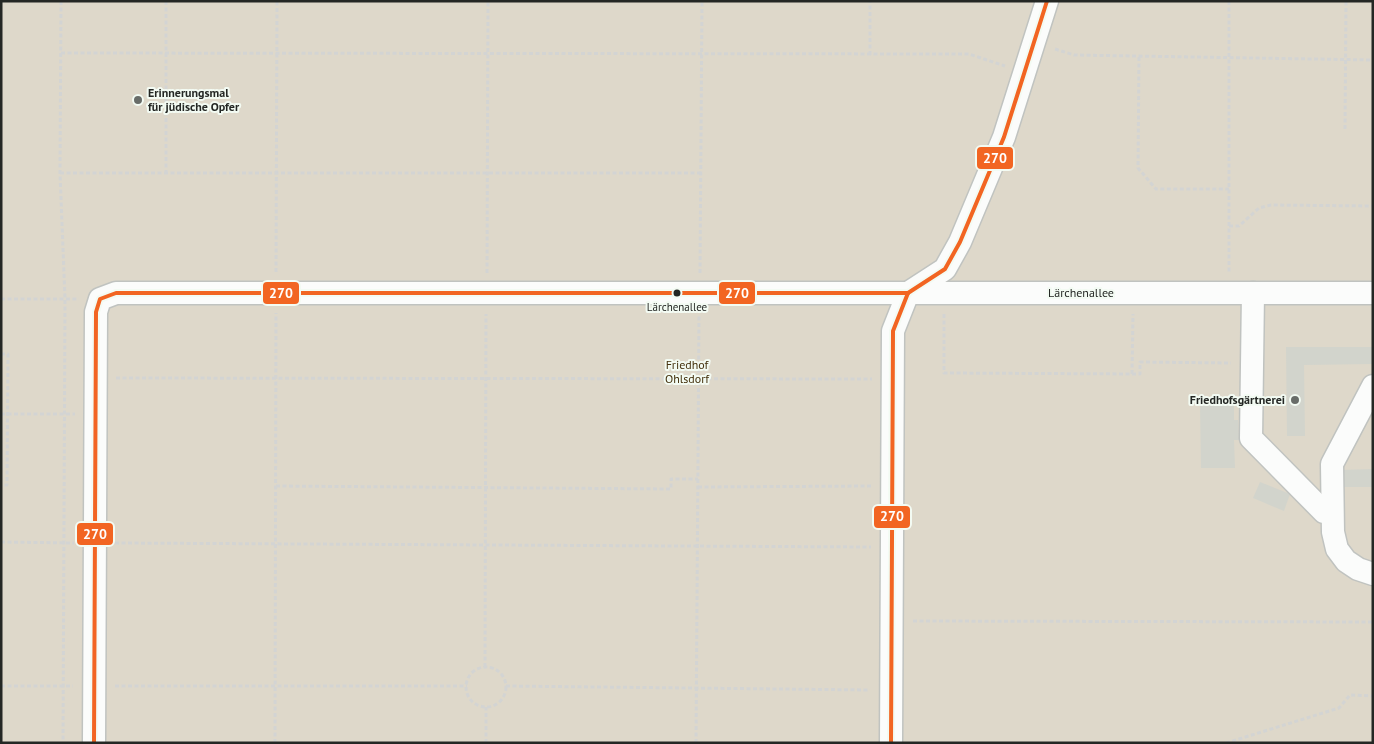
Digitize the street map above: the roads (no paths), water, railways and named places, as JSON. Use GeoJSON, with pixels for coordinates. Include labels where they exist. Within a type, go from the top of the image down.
{"type":"FeatureCollection","features":[{"type":"Feature","properties":{"kind":"street"},"geometry":{"type":"LineString","coordinates":[[891,743],[893,330],[908,293],[945,270],[960,242],[1004,138],[1047,1]]}},
{"type":"Feature","properties":{"kind":"street","name":"Lärchenallee"},"geometry":{"type":"LineString","coordinates":[[94,743],[96,312],[100,299],[116,293],[1373,293]]}},
{"type":"Feature","properties":{"kind":"street"},"geometry":{"type":"LineString","coordinates":[[1253,293],[1251,438],[1324,512],[1332,512]]}},
{"type":"Feature","properties":{"kind":"street"},"geometry":{"type":"LineString","coordinates":[[1373,386],[1332,464],[1333,532],[1337,549],[1346,561],[1358,569],[1373,574]]}},
{"type":"Feature","properties":{"kind":"place","name":"Erinnerungsmal für jüdische Opfer"},"geometry":{"type":"Point","coordinates":[138,100]}},
{"type":"Feature","properties":{"kind":"place","name":"Lärchenallee"},"geometry":{"type":"Point","coordinates":[677,293]}},
{"type":"Feature","properties":{"kind":"place","name":"Friedhofsgärtnerei"},"geometry":{"type":"Point","coordinates":[1295,400]}},
{"type":"Feature","properties":{"kind":"park label","name":"Friedhof Ohlsdorf"},"geometry":{"type":"Point","coordinates":[687,372]}}]}
